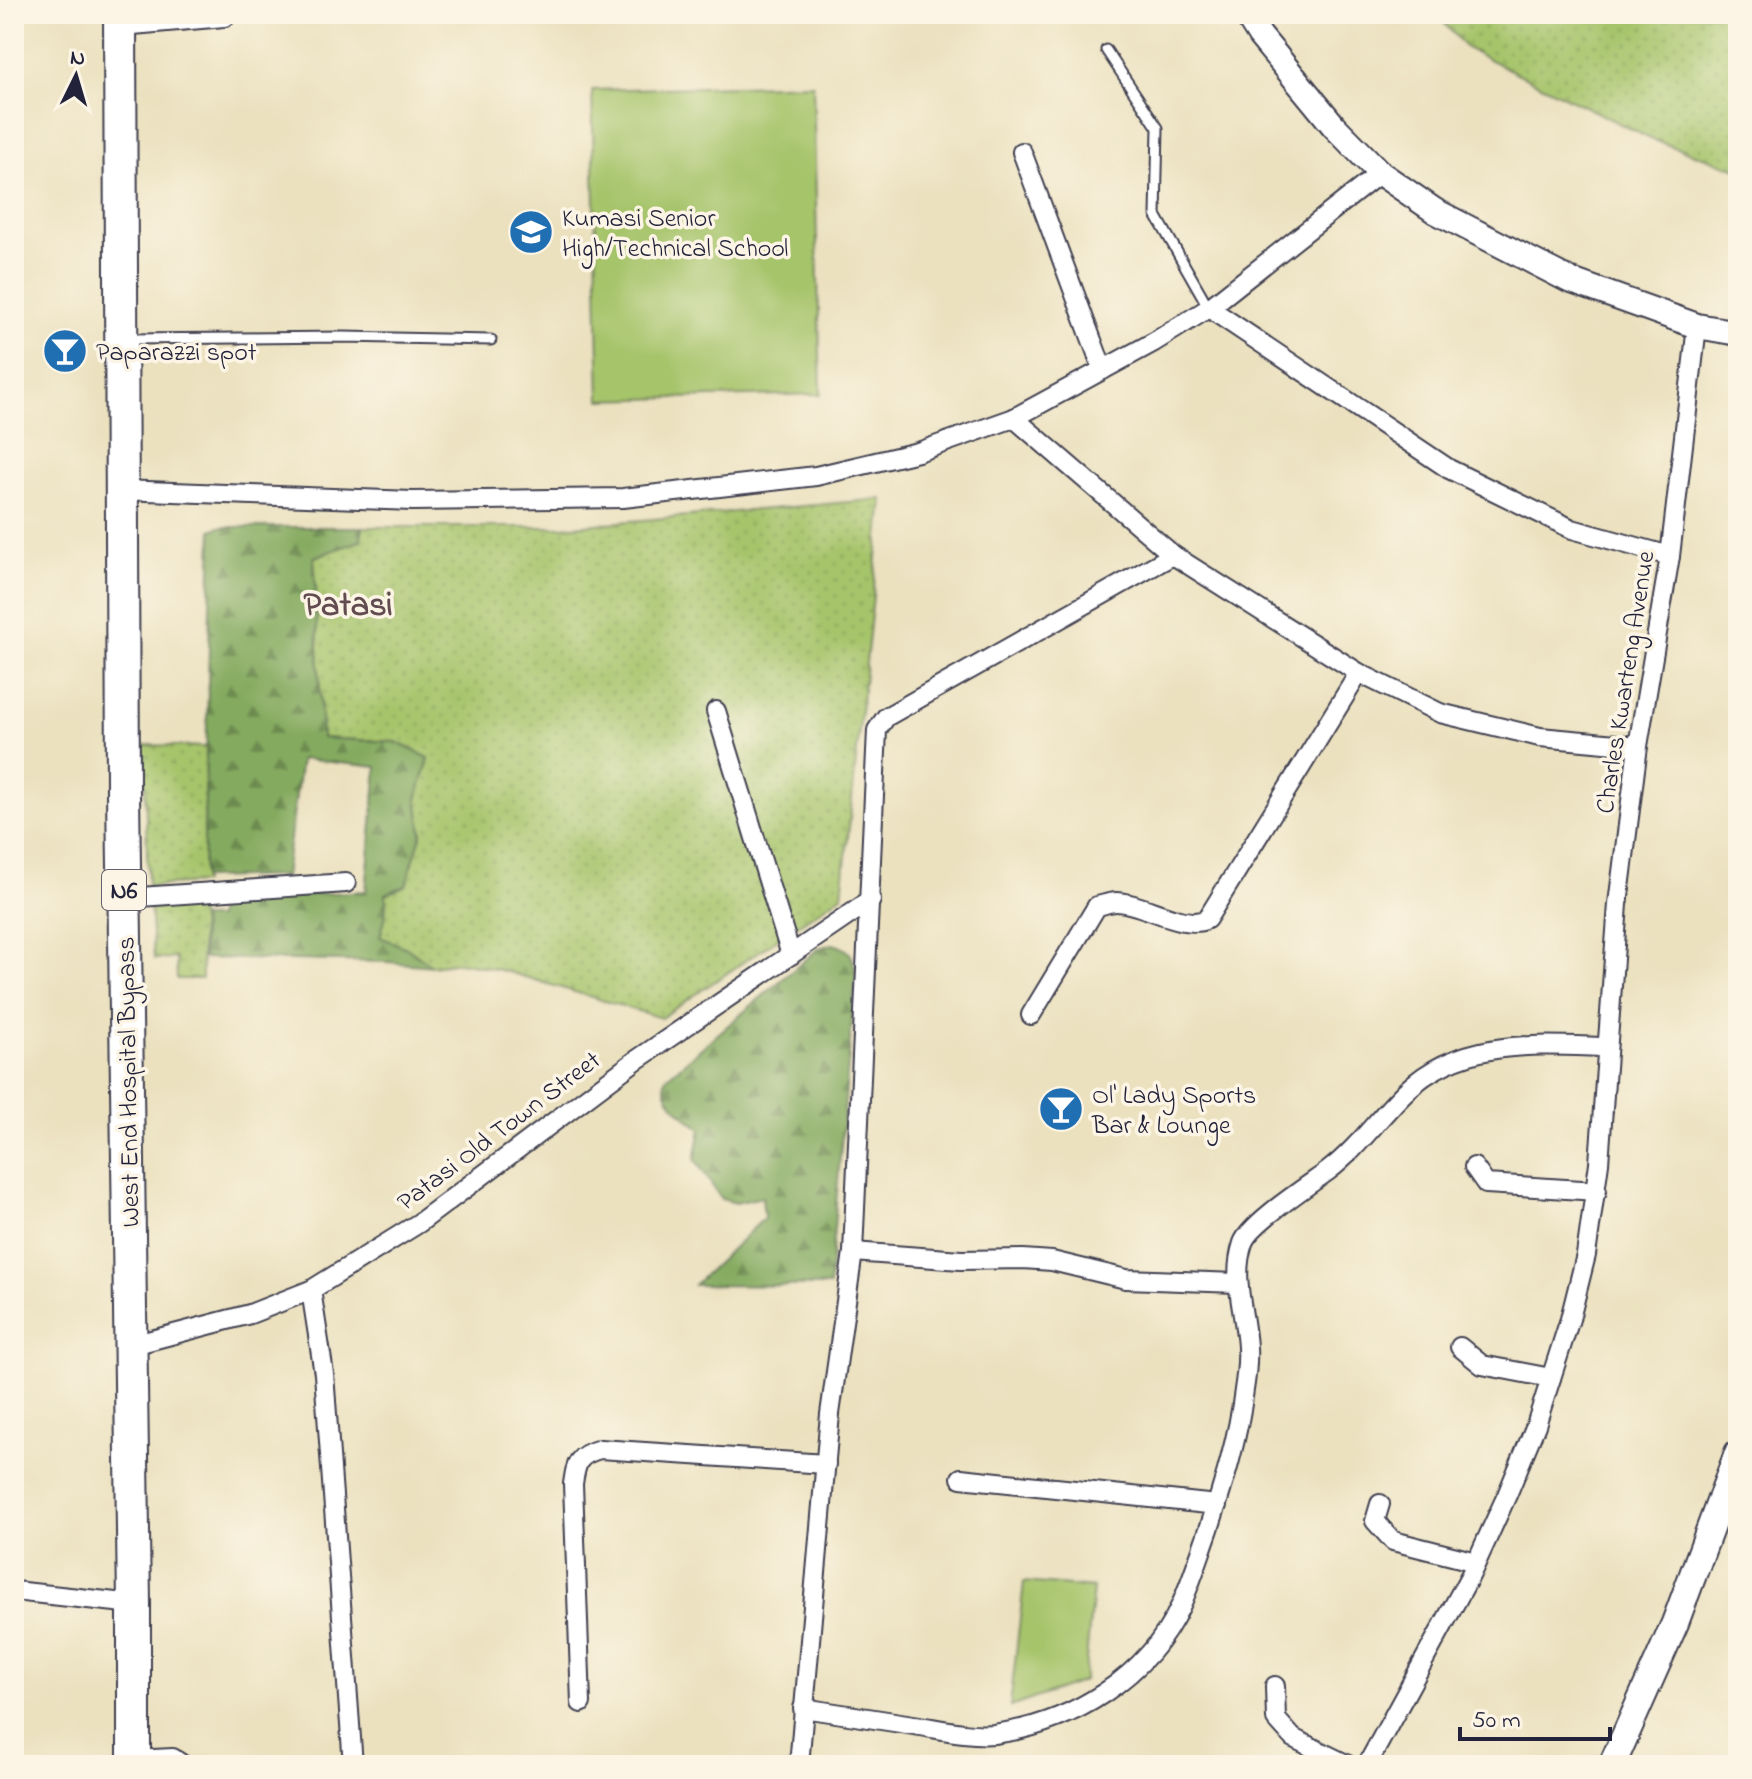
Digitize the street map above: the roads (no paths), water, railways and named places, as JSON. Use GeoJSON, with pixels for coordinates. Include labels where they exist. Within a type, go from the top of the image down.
{"type":"FeatureCollection","features":[{"type":"Feature","properties":{"kind":"highway","name":"West End Hospital Bypass"},"geometry":{"type":"LineString","coordinates":[[120,18],[121,490],[134,1762]]}},
{"type":"Feature","properties":{"kind":"main road"},"geometry":{"type":"LineString","coordinates":[[1612,1765],[1675,1623],[1738,1453]]}},
{"type":"Feature","properties":{"kind":"street"},"geometry":{"type":"LineString","coordinates":[[120,18],[224,14]]}},
{"type":"Feature","properties":{"kind":"street"},"geometry":{"type":"LineString","coordinates":[[1246,14],[1260,36],[1334,126],[1380,173],[1435,211],[1569,280],[1697,326],[1738,333]]}},
{"type":"Feature","properties":{"kind":"street"},"geometry":{"type":"LineString","coordinates":[[1022,152],[1103,370]]}},
{"type":"Feature","properties":{"kind":"street"},"geometry":{"type":"LineString","coordinates":[[121,490],[413,501],[623,498],[816,476],[918,452],[1014,418],[1209,308],[1380,173]]}},
{"type":"Feature","properties":{"kind":"street"},"geometry":{"type":"LineString","coordinates":[[1209,308],[1449,469],[1572,529],[1670,556]]}},
{"type":"Feature","properties":{"kind":"street","name":"Charles Kwarteng Avenue"},"geometry":{"type":"LineString","coordinates":[[1367,1765],[1476,1562],[1507,1495],[1536,1425],[1586,1255],[1597,1191],[1618,904],[1638,746],[1670,556],[1697,326]]}},
{"type":"Feature","properties":{"kind":"street"},"geometry":{"type":"LineString","coordinates":[[1014,418],[1173,555],[1359,673],[1440,713],[1540,737],[1638,746]]}},
{"type":"Feature","properties":{"kind":"street"},"geometry":{"type":"LineString","coordinates":[[799,1765],[830,1414],[853,1252],[877,730],[886,717],[1173,555]]}},
{"type":"Feature","properties":{"kind":"street"},"geometry":{"type":"LineString","coordinates":[[1031,1015],[1097,906],[1114,902],[1135,905],[1193,923],[1207,919],[1359,673]]}},
{"type":"Feature","properties":{"kind":"street"},"geometry":{"type":"LineString","coordinates":[[716,711],[791,955]]}},
{"type":"Feature","properties":{"kind":"street"},"geometry":{"type":"LineString","coordinates":[[125,898],[346,883]]}},
{"type":"Feature","properties":{"kind":"street","name":"Patasi Old Town Street"},"geometry":{"type":"LineString","coordinates":[[129,1346],[250,1314],[311,1290],[419,1223],[635,1061],[871,900]]}},
{"type":"Feature","properties":{"kind":"street"},"geometry":{"type":"LineString","coordinates":[[803,1708],[951,1731],[993,1734],[1046,1722],[1081,1708],[1130,1674],[1161,1638],[1180,1607],[1217,1505],[1238,1434],[1247,1347],[1237,1283],[1245,1238],[1262,1221],[1342,1160],[1407,1089],[1435,1069],[1458,1057],[1487,1049],[1553,1045],[1606,1047]]}},
{"type":"Feature","properties":{"kind":"street"},"geometry":{"type":"LineString","coordinates":[[1474,1167],[1486,1184],[1597,1191]]}},
{"type":"Feature","properties":{"kind":"street"},"geometry":{"type":"LineString","coordinates":[[853,1252],[961,1260],[1052,1261],[1126,1279],[1237,1283]]}},
{"type":"Feature","properties":{"kind":"street"},"geometry":{"type":"LineString","coordinates":[[311,1290],[324,1374],[353,1765]]}},
{"type":"Feature","properties":{"kind":"street"},"geometry":{"type":"LineString","coordinates":[[1460,1347],[1482,1365],[1551,1378]]}},
{"type":"Feature","properties":{"kind":"street"},"geometry":{"type":"LineString","coordinates":[[581,1703],[573,1484],[576,1464],[583,1454],[600,1449],[826,1464]]}},
{"type":"Feature","properties":{"kind":"street"},"geometry":{"type":"LineString","coordinates":[[961,1478],[1217,1505]]}},
{"type":"Feature","properties":{"kind":"street"},"geometry":{"type":"LineString","coordinates":[[1380,1504],[1375,1521],[1393,1541],[1476,1562]]}},
{"type":"Feature","properties":{"kind":"street"},"geometry":{"type":"LineString","coordinates":[[14,1591],[134,1604]]}},
{"type":"Feature","properties":{"kind":"street"},"geometry":{"type":"LineString","coordinates":[[1275,1686],[1276,1719],[1293,1738],[1348,1765]]}},
{"type":"Feature","properties":{"kind":"street"},"geometry":{"type":"LineString","coordinates":[[134,1762],[173,1758],[183,1765]]}},
{"type":"Feature","properties":{"kind":"lane"},"geometry":{"type":"LineString","coordinates":[[1106,50],[1158,128],[1156,215],[1209,308]]}},
{"type":"Feature","properties":{"kind":"lane"},"geometry":{"type":"LineString","coordinates":[[121,339],[344,337],[491,340]]}},
{"type":"Feature","properties":{"kind":"lane"},"geometry":{"type":"LineString","coordinates":[[100,1765],[134,1762]]}},
{"type":"Feature","properties":{"kind":"place","name":"Kumasi Senior High/Technical School"},"geometry":{"type":"Point","coordinates":[531,232]}},
{"type":"Feature","properties":{"kind":"place","name":"Paparazzi spot"},"geometry":{"type":"Point","coordinates":[65,351]}},
{"type":"Feature","properties":{"kind":"place","name":"Ol' Lady Sports Bar & Lounge"},"geometry":{"type":"Point","coordinates":[1061,1109]}},
{"type":"Feature","properties":{"kind":"district","name":"Patasi"},"geometry":{"type":"Point","coordinates":[348,603]}}]}
